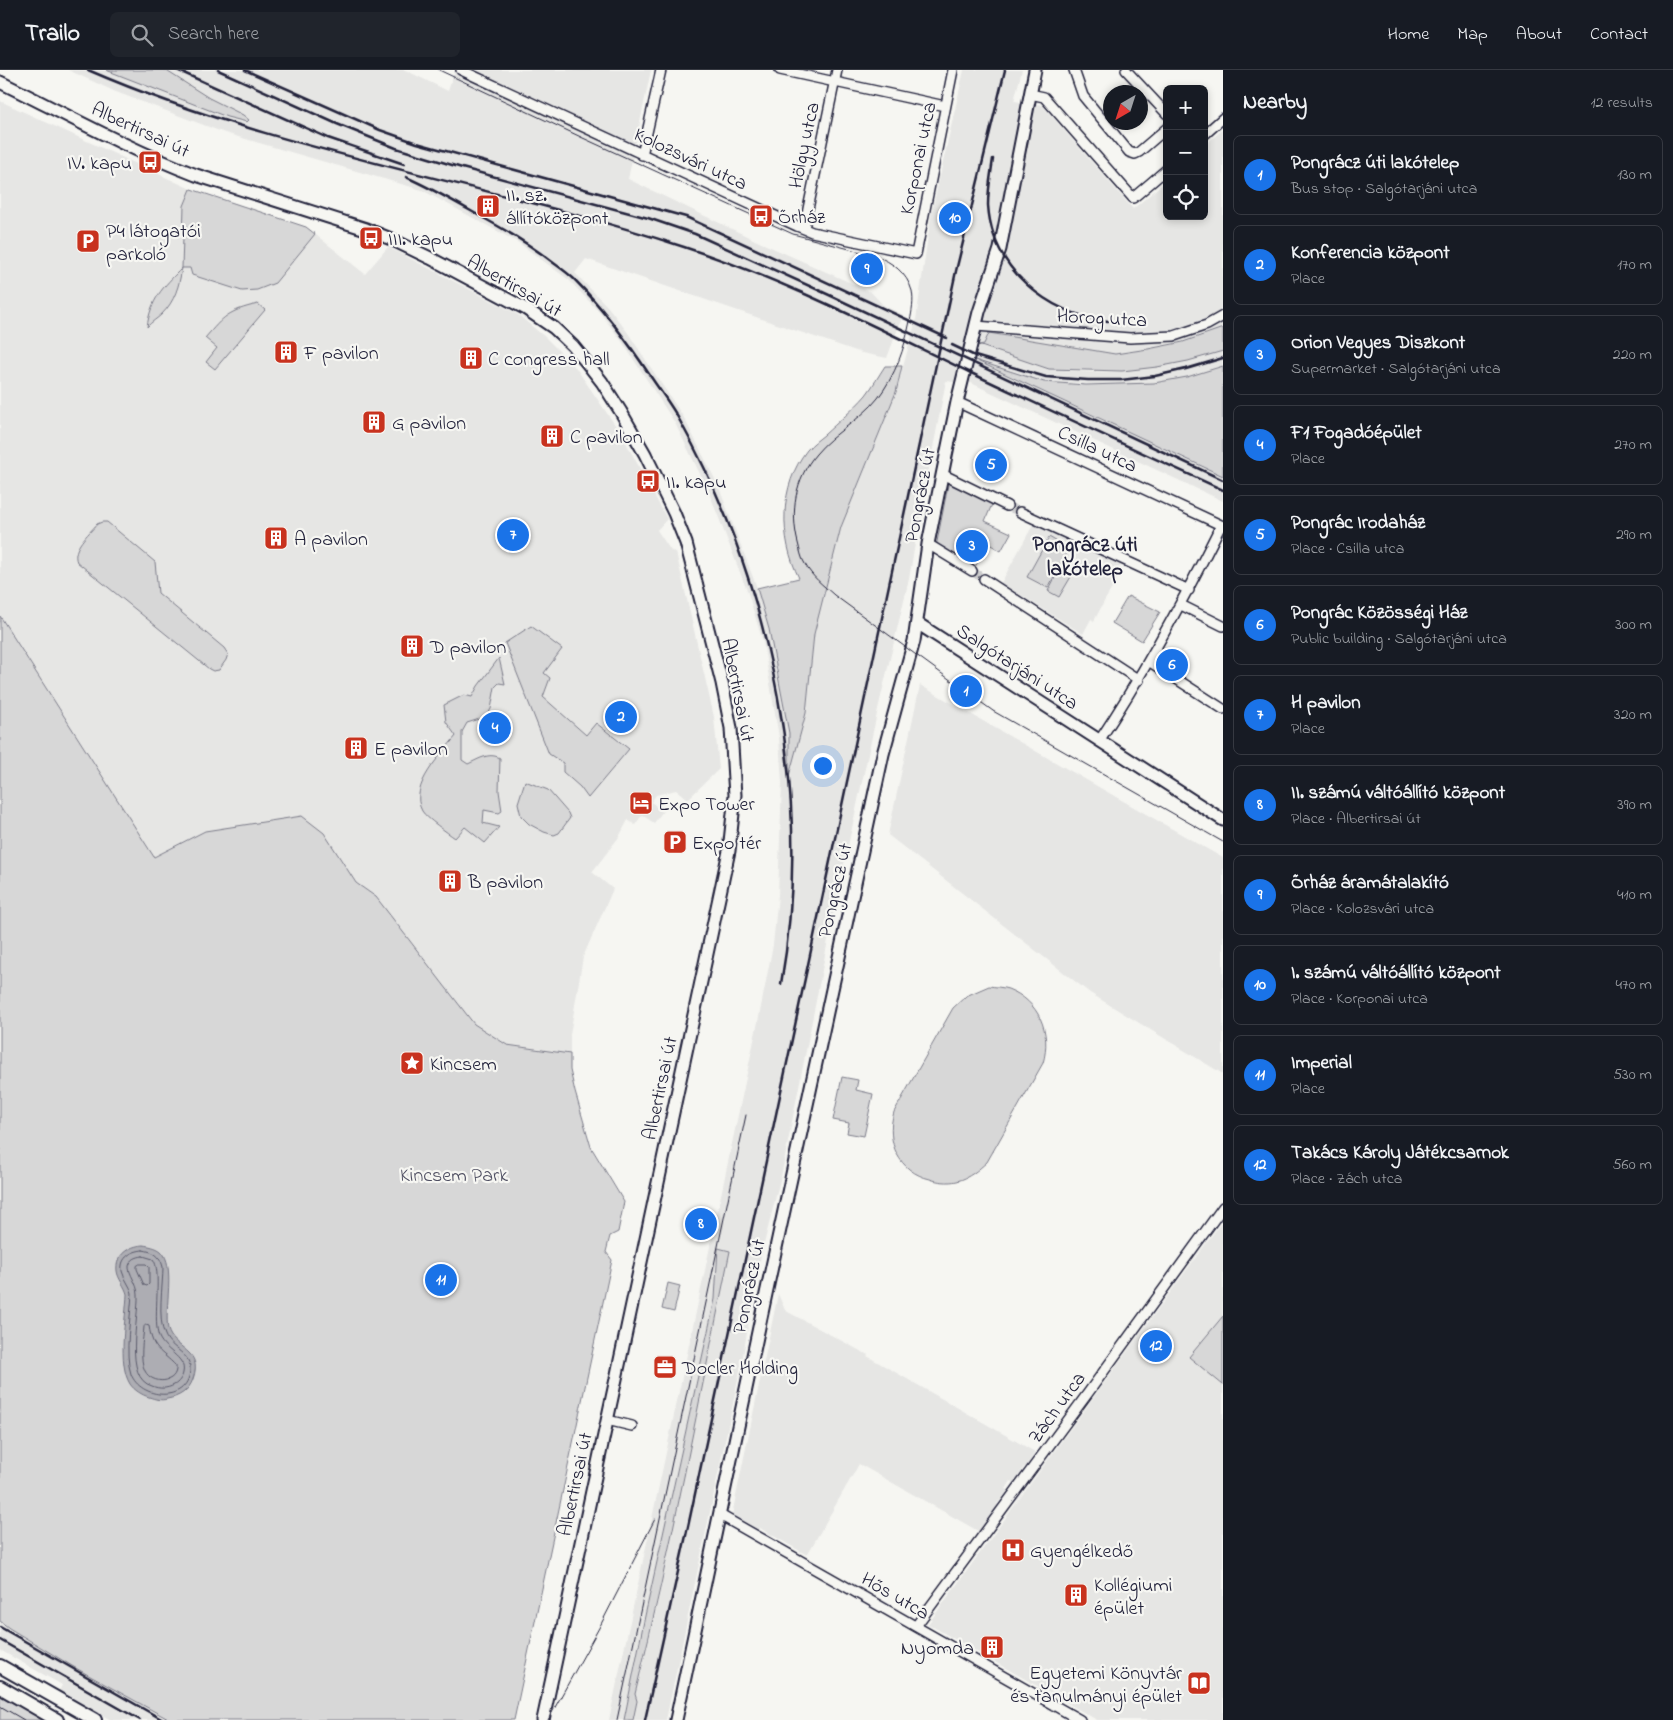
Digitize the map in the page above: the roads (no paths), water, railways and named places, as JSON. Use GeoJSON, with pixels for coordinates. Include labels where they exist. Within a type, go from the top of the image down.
{"type":"FeatureCollection","features":[{"type":"Feature","properties":{"kind":"main road"},"geometry":{"type":"LineString","coordinates":[[0,1666],[95,1720]]}},
{"type":"Feature","properties":{"kind":"main road"},"geometry":{"type":"LineString","coordinates":[[0,1687],[57,1720]]}},
{"type":"Feature","properties":{"kind":"street","name":"Kolozsvári utca"},"geometry":{"type":"LineString","coordinates":[[461,70],[812,232],[916,254]]}},
{"type":"Feature","properties":{"kind":"street"},"geometry":{"type":"LineString","coordinates":[[642,155],[661,70]]}},
{"type":"Feature","properties":{"kind":"street"},"geometry":{"type":"LineString","coordinates":[[780,70],[945,106]]}},
{"type":"Feature","properties":{"kind":"street","name":"Hölgy utca"},"geometry":{"type":"LineString","coordinates":[[804,228],[838,70]]}},
{"type":"Feature","properties":{"kind":"street","name":"Korponai utca"},"geometry":{"type":"LineString","coordinates":[[916,254],[953,70]]}},
{"type":"Feature","properties":{"kind":"street","name":"Pongrácz út"},"geometry":{"type":"LineString","coordinates":[[676,1720],[883,754],[914,641],[928,544],[942,474],[979,312],[1000,249],[1035,70]]}},
{"type":"Feature","properties":{"kind":"street"},"geometry":{"type":"LineString","coordinates":[[1074,70],[1083,96],[1129,152],[1135,154],[1139,152],[1165,130]]}},
{"type":"Feature","properties":{"kind":"street"},"geometry":{"type":"LineString","coordinates":[[1126,70],[1163,110]]}},
{"type":"Feature","properties":{"kind":"street","name":"Albertirsai út"},"geometry":{"type":"LineString","coordinates":[[0,82],[136,150],[196,175],[366,229],[391,239],[526,308],[554,328],[573,346],[602,382],[645,454],[674,513],[686,544],[728,709],[731,728],[735,794],[729,851],[543,1720]]}},
{"type":"Feature","properties":{"kind":"street"},"geometry":{"type":"LineString","coordinates":[[1030,94],[1044,97],[1134,198],[1163,172]]}},
{"type":"Feature","properties":{"kind":"street"},"geometry":{"type":"LineString","coordinates":[[1208,131],[1223,118]]}},
{"type":"Feature","properties":{"kind":"street","name":"Horog utca"},"geometry":{"type":"LineString","coordinates":[[976,326],[1130,338],[1165,337],[1174,336],[1207,325],[1223,316]]}},
{"type":"Feature","properties":{"kind":"street","name":"Csilla utca"},"geometry":{"type":"LineString","coordinates":[[958,402],[1222,526]]}},
{"type":"Feature","properties":{"kind":"street"},"geometry":{"type":"LineString","coordinates":[[942,474],[1007,506]]}},
{"type":"Feature","properties":{"kind":"street"},"geometry":{"type":"LineString","coordinates":[[1020,512],[1189,590]]}},
{"type":"Feature","properties":{"kind":"street"},"geometry":{"type":"LineString","coordinates":[[1099,741],[1150,662],[1222,526]]}},
{"type":"Feature","properties":{"kind":"street"},"geometry":{"type":"LineString","coordinates":[[928,544],[972,571]]}},
{"type":"Feature","properties":{"kind":"street"},"geometry":{"type":"LineString","coordinates":[[985,580],[1139,680]]}},
{"type":"Feature","properties":{"kind":"street"},"geometry":{"type":"LineString","coordinates":[[1181,605],[1223,626]]}},
{"type":"Feature","properties":{"kind":"street","name":"Salgótarjáni utca"},"geometry":{"type":"LineString","coordinates":[[917,622],[1099,741],[1222,815]]}},
{"type":"Feature","properties":{"kind":"street"},"geometry":{"type":"LineString","coordinates":[[1150,662],[1223,709]]}},
{"type":"Feature","properties":{"kind":"street","name":"Zách utca"},"geometry":{"type":"LineString","coordinates":[[916,1626],[1096,1383],[1223,1207]]}},
{"type":"Feature","properties":{"kind":"street"},"geometry":{"type":"LineString","coordinates":[[607,1420],[632,1426]]}},
{"type":"Feature","properties":{"kind":"street","name":"Hős utca"},"geometry":{"type":"LineString","coordinates":[[720,1515],[1080,1720]]}},
{"type":"Feature","properties":{"kind":"water"},"geometry":{"type":"Polygon","coordinates":[[[143,1245],[161,1251],[165,1258],[169,1276],[168,1329],[171,1336],[187,1351],[194,1361],[195,1369],[189,1387],[179,1395],[165,1400],[151,1398],[136,1390],[130,1384],[124,1364],[123,1340],[127,1294],[120,1280],[117,1265],[124,1252],[133,1247],[143,1245]]]}},
{"type":"Feature","properties":{"kind":"tunnel"},"geometry":{"type":"LineString","coordinates":[[1007,506],[1020,512]]}},
{"type":"Feature","properties":{"kind":"tunnel"},"geometry":{"type":"LineString","coordinates":[[972,571],[984,579]]}},
{"type":"Feature","properties":{"kind":"tram line"},"geometry":{"type":"LineString","coordinates":[[439,70],[793,234],[876,256],[888,261],[898,269],[907,279],[913,299],[911,318],[902,352],[890,380],[878,398],[864,413],[823,446],[803,474],[796,496],[794,519],[798,543],[804,562],[814,577],[834,595],[993,711],[1223,842]]}},
{"type":"Feature","properties":{"kind":"tram line"},"geometry":{"type":"LineString","coordinates":[[617,1720],[746,1115]]}},
{"type":"Feature","properties":{"kind":"tram line"},"geometry":{"type":"LineString","coordinates":[[548,1720],[600,1626],[655,1519]]}},
{"type":"Feature","properties":{"kind":"tram line"},"geometry":{"type":"LineString","coordinates":[[0,1706],[24,1720]]}},
{"type":"Feature","properties":{"kind":"railway"},"geometry":{"type":"LineString","coordinates":[[88,70],[160,99],[234,124],[610,224],[721,260],[828,305],[1223,490]]}},
{"type":"Feature","properties":{"kind":"railway"},"geometry":{"type":"LineString","coordinates":[[177,70],[328,138],[404,164]]}},
{"type":"Feature","properties":{"kind":"railway"},"geometry":{"type":"LineString","coordinates":[[218,70],[337,124],[396,148],[462,168],[648,218],[695,234],[1223,480]]}},
{"type":"Feature","properties":{"kind":"railway"},"geometry":{"type":"LineString","coordinates":[[245,70],[380,130],[417,143],[686,217],[947,338]]}},
{"type":"Feature","properties":{"kind":"railway"},"geometry":{"type":"LineString","coordinates":[[645,1720],[956,271],[1005,70]]}},
{"type":"Feature","properties":{"kind":"railway"},"geometry":{"type":"LineString","coordinates":[[993,159],[988,205],[992,228],[1000,249],[1012,268],[1044,298],[1064,309],[1085,317],[1108,321]]}},
{"type":"Feature","properties":{"kind":"railway"},"geometry":{"type":"LineString","coordinates":[[406,177],[443,195],[516,237],[574,279],[615,326],[670,404],[712,485],[739,552],[761,623],[777,695],[788,768],[792,841],[790,913],[781,984]]}},
{"type":"Feature","properties":{"kind":"railway"},"geometry":{"type":"LineString","coordinates":[[952,345],[975,356],[1046,377],[1088,380],[1121,380],[1155,376],[1223,358]]}},
{"type":"Feature","properties":{"kind":"railway"},"geometry":{"type":"LineString","coordinates":[[0,1627],[163,1720]]}},
{"type":"Feature","properties":{"kind":"railway"},"geometry":{"type":"LineString","coordinates":[[0,1640],[140,1720]]}},
{"type":"Feature","properties":{"kind":"place","name":"IV. kapu"},"geometry":{"type":"Point","coordinates":[150,162]}},
{"type":"Feature","properties":{"kind":"place","name":"II. sz. állítóközpont"},"geometry":{"type":"Point","coordinates":[488,206]}},
{"type":"Feature","properties":{"kind":"place","name":"Őrház"},"geometry":{"type":"Point","coordinates":[761,216]}},
{"type":"Feature","properties":{"kind":"place","name":"I. számú váltóállító központ"},"geometry":{"type":"Point","coordinates":[955,218]}},
{"type":"Feature","properties":{"kind":"place","name":"III. kapu"},"geometry":{"type":"Point","coordinates":[371,238]}},
{"type":"Feature","properties":{"kind":"place","name":"P4 látogatói parkoló"},"geometry":{"type":"Point","coordinates":[88,241]}},
{"type":"Feature","properties":{"kind":"place","name":"Őrház áramátalakító"},"geometry":{"type":"Point","coordinates":[867,269]}},
{"type":"Feature","properties":{"kind":"place","name":"F pavilon"},"geometry":{"type":"Point","coordinates":[286,352]}},
{"type":"Feature","properties":{"kind":"place","name":"C congress hall"},"geometry":{"type":"Point","coordinates":[471,358]}},
{"type":"Feature","properties":{"kind":"place","name":"G pavilon"},"geometry":{"type":"Point","coordinates":[374,422]}},
{"type":"Feature","properties":{"kind":"place","name":"C pavilon"},"geometry":{"type":"Point","coordinates":[552,436]}},
{"type":"Feature","properties":{"kind":"place","name":"Pongrác Irodaház"},"geometry":{"type":"Point","coordinates":[991,465]}},
{"type":"Feature","properties":{"kind":"place","name":"II. kapu"},"geometry":{"type":"Point","coordinates":[648,481]}},
{"type":"Feature","properties":{"kind":"place","name":"H pavilon"},"geometry":{"type":"Point","coordinates":[513,535]}},
{"type":"Feature","properties":{"kind":"place","name":"A pavilon"},"geometry":{"type":"Point","coordinates":[276,538]}},
{"type":"Feature","properties":{"kind":"place","name":"Orion Vegyes Diszkont"},"geometry":{"type":"Point","coordinates":[972,546]}},
{"type":"Feature","properties":{"kind":"place","name":"D pavilon"},"geometry":{"type":"Point","coordinates":[412,646]}},
{"type":"Feature","properties":{"kind":"place","name":"Pongrác Közösségi Ház"},"geometry":{"type":"Point","coordinates":[1172,665]}},
{"type":"Feature","properties":{"kind":"place","name":"Pongrácz úti lakótelep"},"geometry":{"type":"Point","coordinates":[966,691]}},
{"type":"Feature","properties":{"kind":"place","name":"Konferencia központ"},"geometry":{"type":"Point","coordinates":[621,717]}},
{"type":"Feature","properties":{"kind":"place","name":"F1 Fogadóépület"},"geometry":{"type":"Point","coordinates":[495,728]}},
{"type":"Feature","properties":{"kind":"place","name":"E pavilon"},"geometry":{"type":"Point","coordinates":[356,748]}},
{"type":"Feature","properties":{"kind":"place","name":"Expo Tower"},"geometry":{"type":"Point","coordinates":[641,803]}},
{"type":"Feature","properties":{"kind":"place","name":"Expo tér"},"geometry":{"type":"Point","coordinates":[675,842]}},
{"type":"Feature","properties":{"kind":"place","name":"B pavilon"},"geometry":{"type":"Point","coordinates":[450,881]}},
{"type":"Feature","properties":{"kind":"place","name":"Kincsem"},"geometry":{"type":"Point","coordinates":[412,1063]}},
{"type":"Feature","properties":{"kind":"place","name":"II. számú váltóállító központ"},"geometry":{"type":"Point","coordinates":[701,1224]}},
{"type":"Feature","properties":{"kind":"place","name":"Imperial"},"geometry":{"type":"Point","coordinates":[441,1280]}},
{"type":"Feature","properties":{"kind":"place","name":"Takács Károly Játékcsarnok"},"geometry":{"type":"Point","coordinates":[1156,1346]}},
{"type":"Feature","properties":{"kind":"place","name":"Docler Holding"},"geometry":{"type":"Point","coordinates":[665,1367]}},
{"type":"Feature","properties":{"kind":"place","name":"Gyengélkedő"},"geometry":{"type":"Point","coordinates":[1013,1550]}},
{"type":"Feature","properties":{"kind":"place","name":"Kollégiumi épület"},"geometry":{"type":"Point","coordinates":[1076,1595]}},
{"type":"Feature","properties":{"kind":"place","name":"Nyomda"},"geometry":{"type":"Point","coordinates":[992,1647]}},
{"type":"Feature","properties":{"kind":"place","name":"Egyetemi Könyvtár és tanulmányi épület"},"geometry":{"type":"Point","coordinates":[1199,1683]}},
{"type":"Feature","properties":{"kind":"district","name":"Pongrácz úti lakótelep"},"geometry":{"type":"Point","coordinates":[1085,556]}},
{"type":"Feature","properties":{"kind":"park label","name":"Kincsem Park"},"geometry":{"type":"Point","coordinates":[454,1174]}}]}
